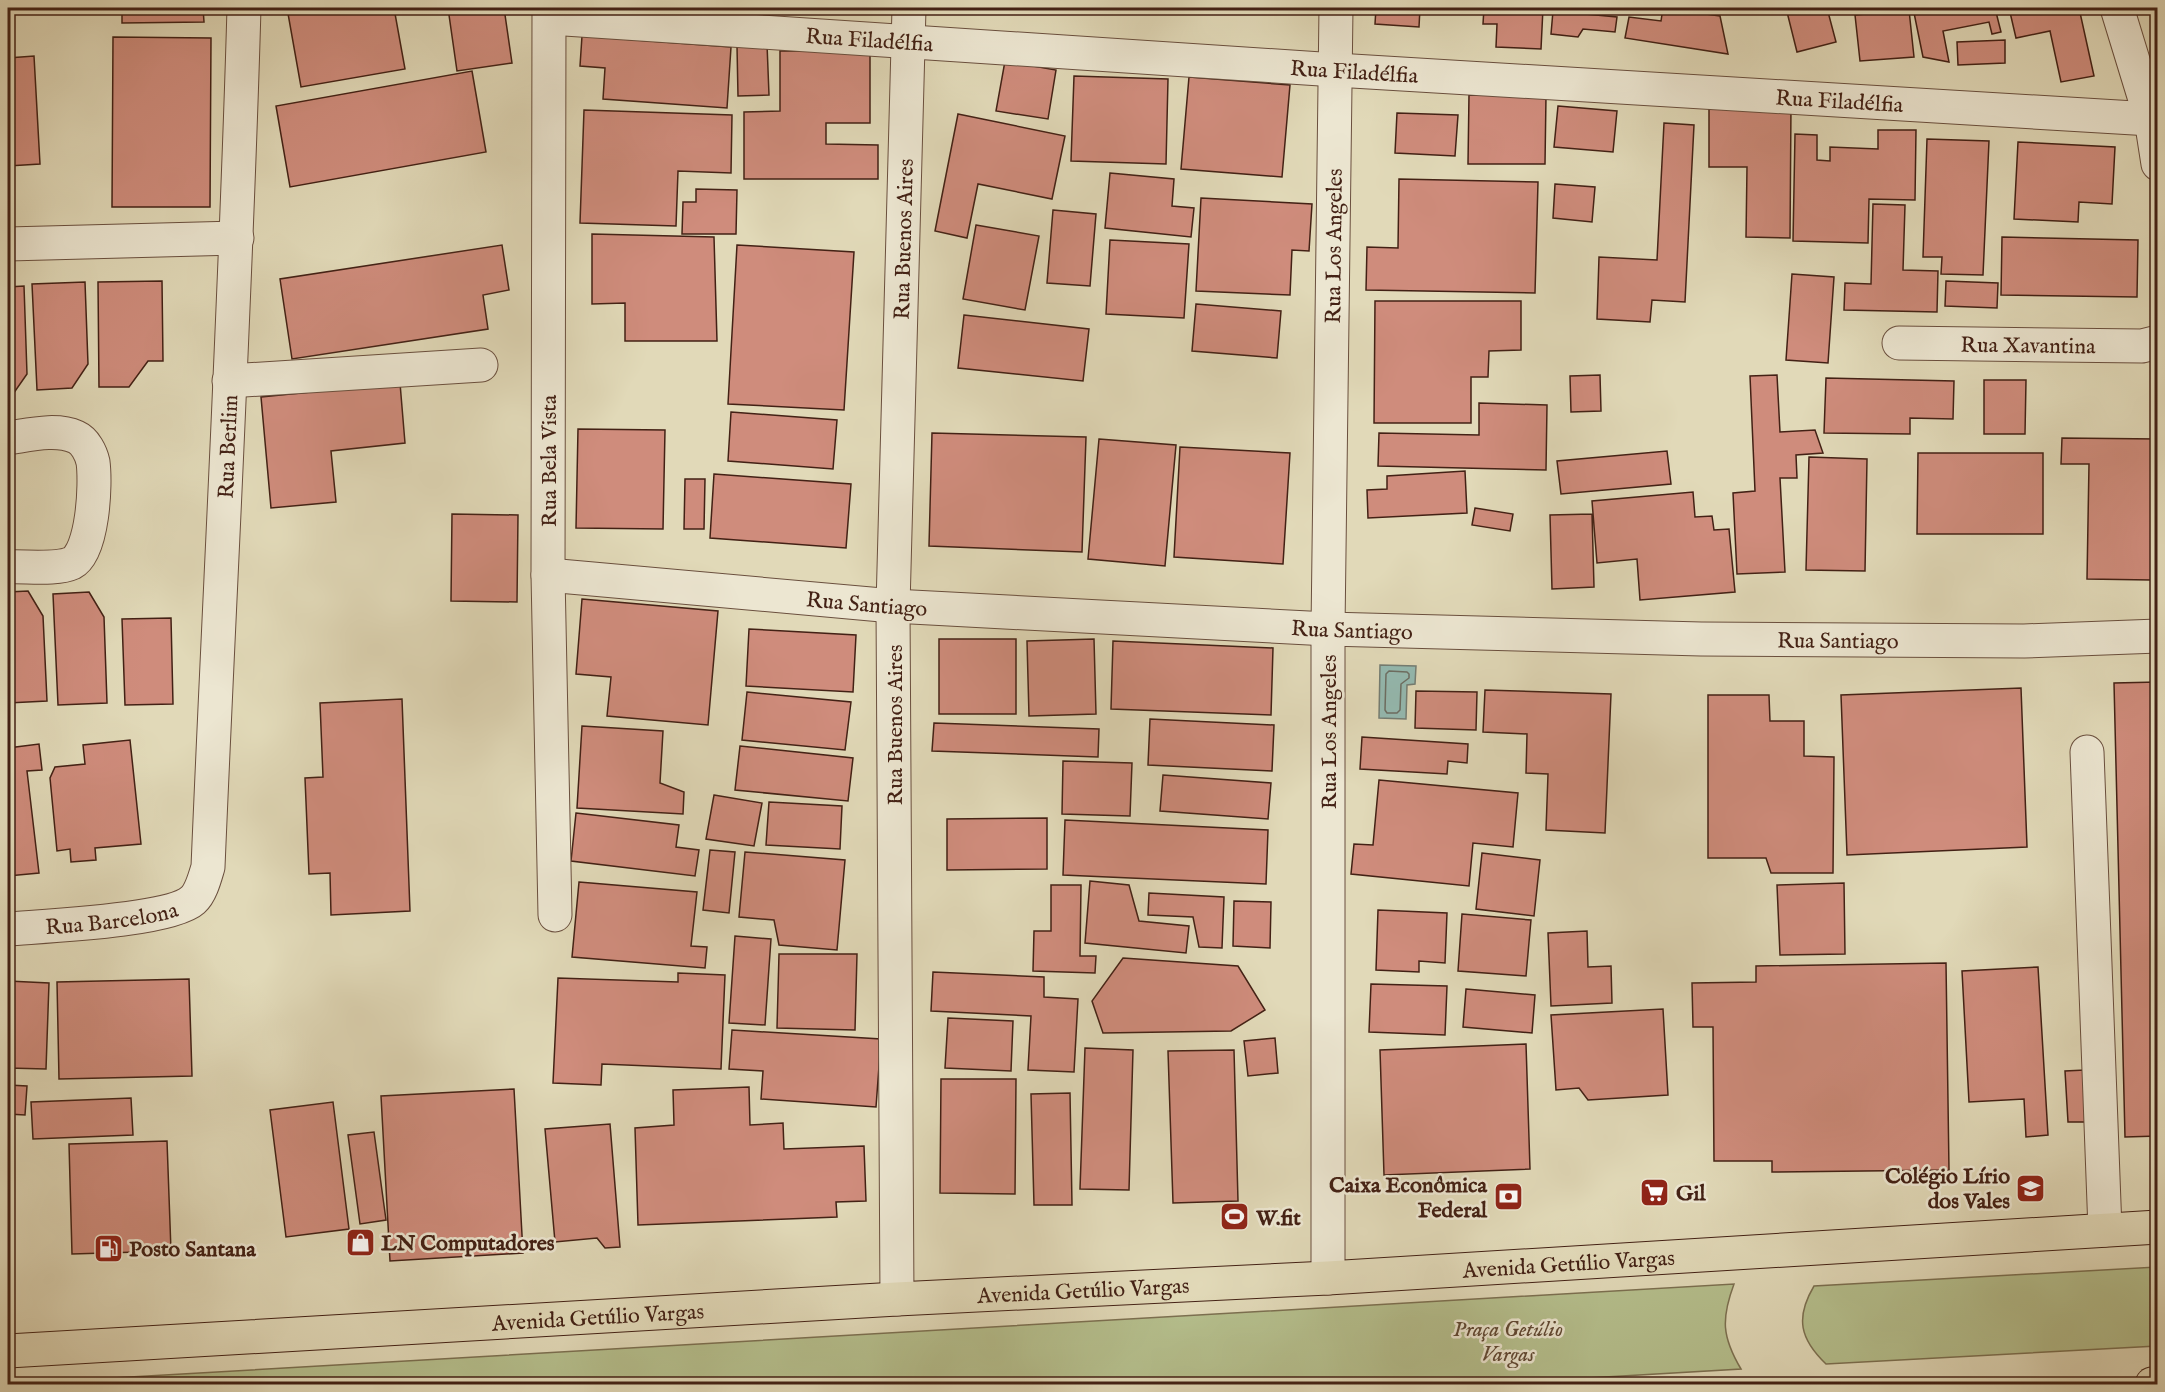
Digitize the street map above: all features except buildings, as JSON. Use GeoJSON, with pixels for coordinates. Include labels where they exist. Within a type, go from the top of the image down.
{"type":"FeatureCollection","features":[{"type":"Feature","properties":{"kind":"main road","name":"Avenida Getúlio Vargas"},"geometry":{"type":"LineString","coordinates":[[8,1351],[897,1299],[1328,1278],[2157,1227]]}},
{"type":"Feature","properties":{"kind":"main road"},"geometry":{"type":"LineString","coordinates":[[2152,1384],[2157,1384]]}},
{"type":"Feature","properties":{"kind":"street","name":"Rua Berlim"},"geometry":{"type":"LineString","coordinates":[[202,884],[208,867],[237,238],[244,8]]}},
{"type":"Feature","properties":{"kind":"street","name":"Rua Buenos Aires"},"geometry":{"type":"LineString","coordinates":[[897,1299],[893,606],[909,8]]}},
{"type":"Feature","properties":{"kind":"street","name":"Rua Los Angeles"},"geometry":{"type":"LineString","coordinates":[[1328,1278],[1328,629],[1336,8]]}},
{"type":"Feature","properties":{"kind":"street"},"geometry":{"type":"LineString","coordinates":[[2118,8],[2154,118],[2157,164]]}},
{"type":"Feature","properties":{"kind":"street","name":"Rua Filadélfia"},"geometry":{"type":"LineString","coordinates":[[549,13],[909,42],[1336,70],[2154,118]]}},
{"type":"Feature","properties":{"kind":"street","name":"Rua Bela Vista"},"geometry":{"type":"LineString","coordinates":[[549,13],[548,575],[555,915]]}},
{"type":"Feature","properties":{"kind":"street"},"geometry":{"type":"LineString","coordinates":[[8,244],[237,238]]}},
{"type":"Feature","properties":{"kind":"street","name":"Rua Xavantina"},"geometry":{"type":"LineString","coordinates":[[1899,343],[2142,346],[2157,342]]}},
{"type":"Feature","properties":{"kind":"street"},"geometry":{"type":"LineString","coordinates":[[229,381],[481,365]]}},
{"type":"Feature","properties":{"kind":"street"},"geometry":{"type":"LineString","coordinates":[[8,438],[62,432],[78,437],[86,445],[93,460],[94,482],[88,534],[81,554],[72,562],[57,566],[8,567]]}},
{"type":"Feature","properties":{"kind":"street","name":"Rua Santiago"},"geometry":{"type":"LineString","coordinates":[[548,575],[893,606],[1328,629],[1701,639],[2024,641],[2157,636]]}},
{"type":"Feature","properties":{"kind":"street"},"geometry":{"type":"LineString","coordinates":[[2087,752],[2105,1230]]}},
{"type":"Feature","properties":{"kind":"street","name":"Rua Barcelona"},"geometry":{"type":"LineString","coordinates":[[8,929],[139,917],[171,911],[193,900],[202,884]]}},
{"type":"Feature","properties":{"kind":"green space"},"geometry":{"type":"Polygon","coordinates":[[[2157,1267],[2157,1346],[1826,1364],[1810,1346],[1803,1328],[1804,1308],[1814,1286],[2157,1267]]]}},
{"type":"Feature","properties":{"kind":"green space","name":"Praça Getúlio Vargas"},"geometry":{"type":"Polygon","coordinates":[[[1734,1284],[1725,1318],[1730,1347],[1741,1369],[1488,1384],[8,1384],[1734,1284]]]}},
{"type":"Feature","properties":{"kind":"water"},"geometry":{"type":"Polygon","coordinates":[[[1380,665],[1416,666],[1415,684],[1407,685],[1406,719],[1379,718],[1380,665]]]}},
{"type":"Feature","properties":{"kind":"place","name":"Colégio Lírio dos Vales"},"geometry":{"type":"Point","coordinates":[2031,1188]}},
{"type":"Feature","properties":{"kind":"place","name":"Gil"},"geometry":{"type":"Point","coordinates":[1655,1192]}},
{"type":"Feature","properties":{"kind":"place","name":"Caixa Econômica Federal"},"geometry":{"type":"Point","coordinates":[1508,1197]}},
{"type":"Feature","properties":{"kind":"place","name":"W.fit"},"geometry":{"type":"Point","coordinates":[1235,1217]}},
{"type":"Feature","properties":{"kind":"place","name":"LN Computadores"},"geometry":{"type":"Point","coordinates":[360,1242]}},
{"type":"Feature","properties":{"kind":"place","name":"Posto Santana"},"geometry":{"type":"Point","coordinates":[108,1248]}}]}
